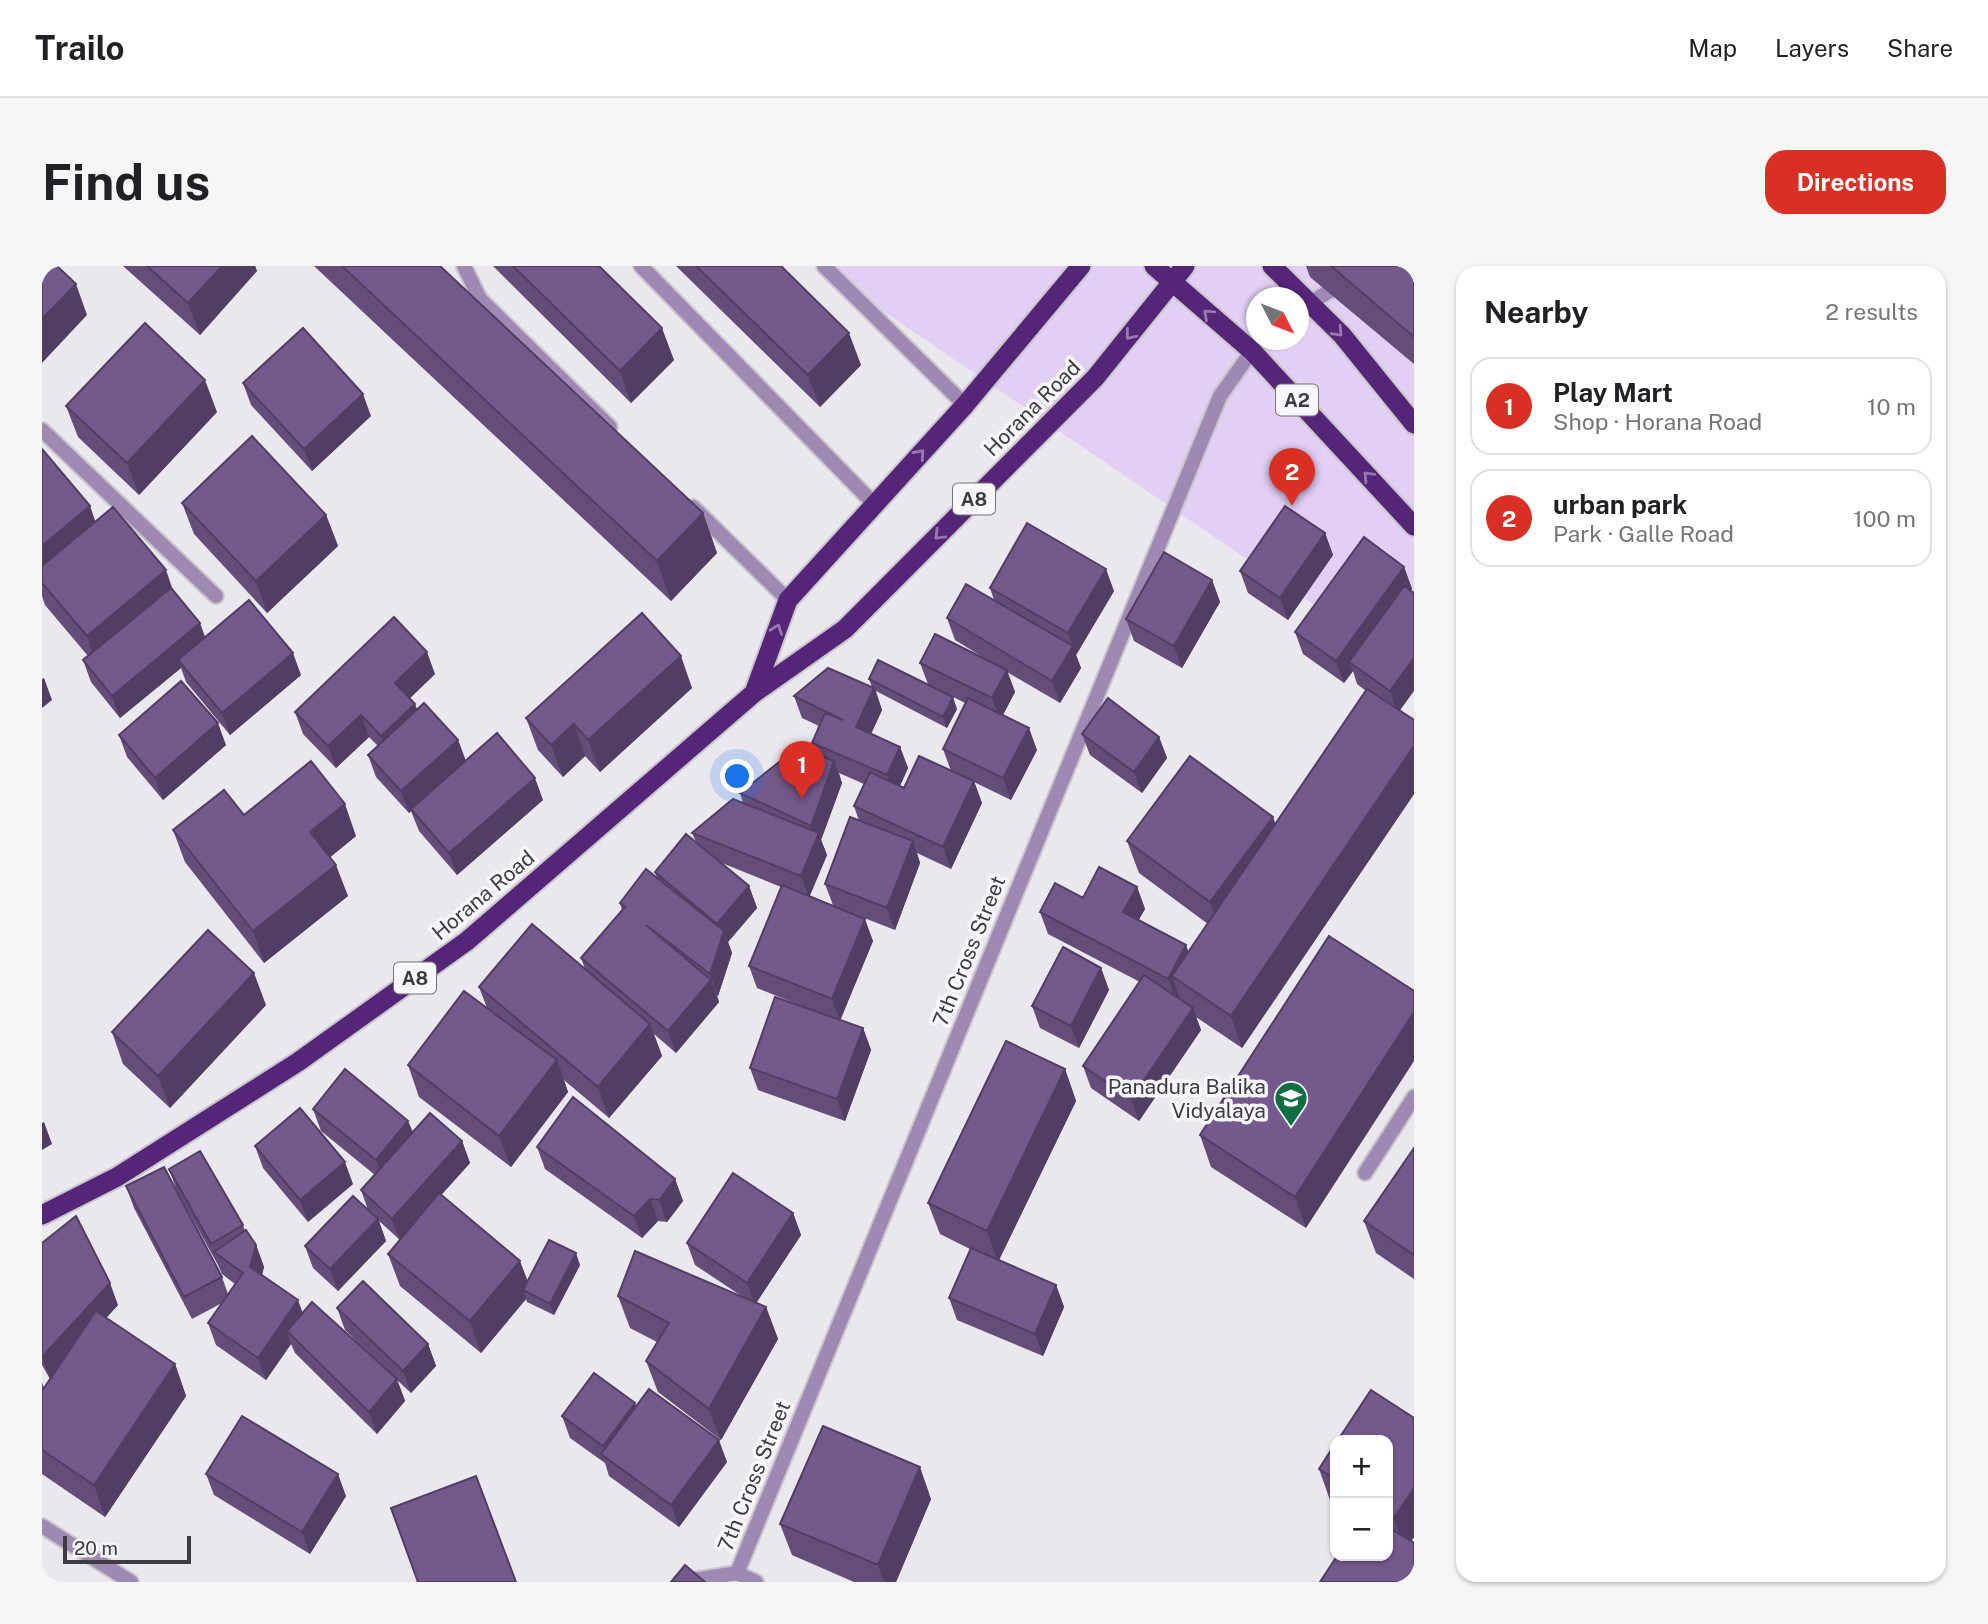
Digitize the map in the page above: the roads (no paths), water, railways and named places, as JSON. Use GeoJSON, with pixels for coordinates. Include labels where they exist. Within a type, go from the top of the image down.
{"type":"FeatureCollection","features":[{"type":"Feature","properties":{"kind":"highway","name":"Horana Road"},"geometry":{"type":"LineString","coordinates":[[754,693],[788,600],[965,405],[1080,266]]}},
{"type":"Feature","properties":{"kind":"highway","name":"A2"},"geometry":{"type":"LineString","coordinates":[[1154,266],[1252,351],[1414,526]]}},
{"type":"Feature","properties":{"kind":"highway","name":"Horana Road"},"geometry":{"type":"LineString","coordinates":[[42,1215],[117,1177],[298,1062],[467,941],[754,693],[845,629],[1095,378],[1185,266]]}},
{"type":"Feature","properties":{"kind":"highway"},"geometry":{"type":"LineString","coordinates":[[1272,266],[1342,335],[1414,424]]}},
{"type":"Feature","properties":{"kind":"street"},"geometry":{"type":"LineString","coordinates":[[464,266],[480,299],[619,435]]}},
{"type":"Feature","properties":{"kind":"street"},"geometry":{"type":"LineString","coordinates":[[641,266],[875,505]]}},
{"type":"Feature","properties":{"kind":"street"},"geometry":{"type":"LineString","coordinates":[[824,266],[965,405]]}},
{"type":"Feature","properties":{"kind":"street"},"geometry":{"type":"LineString","coordinates":[[1310,303],[1372,266],[1391,270]]}},
{"type":"Feature","properties":{"kind":"street","name":"7th Cross Street"},"geometry":{"type":"LineString","coordinates":[[737,1573],[1220,396],[1252,351]]}},
{"type":"Feature","properties":{"kind":"street"},"geometry":{"type":"LineString","coordinates":[[42,430],[216,596]]}},
{"type":"Feature","properties":{"kind":"street"},"geometry":{"type":"LineString","coordinates":[[678,493],[788,600]]}},
{"type":"Feature","properties":{"kind":"street"},"geometry":{"type":"LineString","coordinates":[[1365,1173],[1414,1097]]}},
{"type":"Feature","properties":{"kind":"street"},"geometry":{"type":"LineString","coordinates":[[42,1526],[131,1582]]}},
{"type":"Feature","properties":{"kind":"street"},"geometry":{"type":"LineString","coordinates":[[681,1582],[737,1573],[756,1582]]}},
{"type":"Feature","properties":{"kind":"place","name":"urban park"},"geometry":{"type":"Point","coordinates":[1292,506]}},
{"type":"Feature","properties":{"kind":"place","name":"Play Mart"},"geometry":{"type":"Point","coordinates":[802,799]}},
{"type":"Feature","properties":{"kind":"place","name":"Panadura Balika Vidyalaya"},"geometry":{"type":"Point","coordinates":[1291,1128]}}]}
